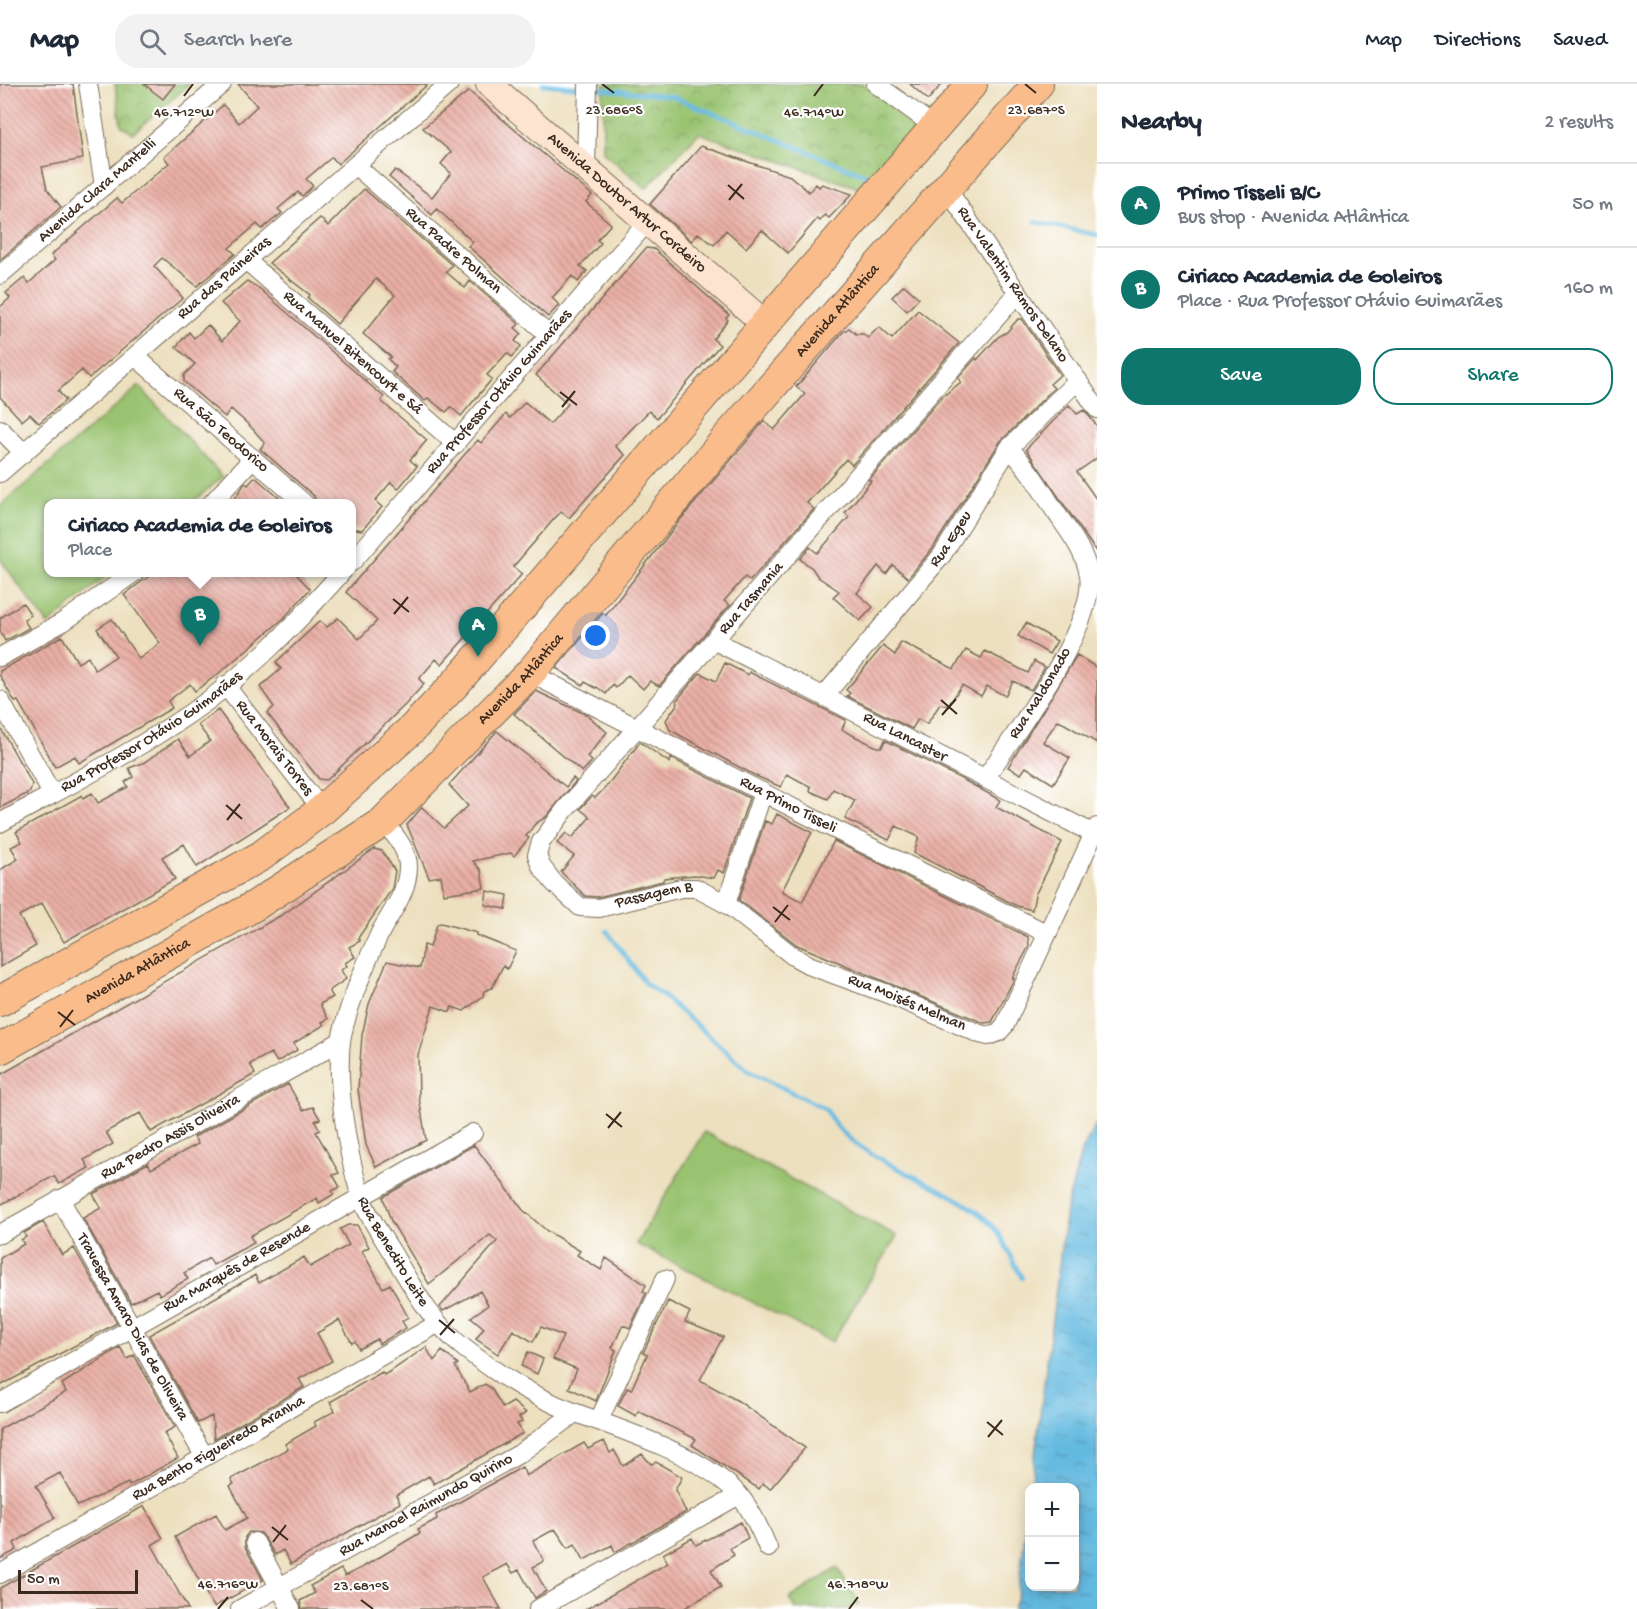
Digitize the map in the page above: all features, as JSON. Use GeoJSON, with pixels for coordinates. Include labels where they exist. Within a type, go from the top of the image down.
{"type":"FeatureCollection","features":[{"type":"Feature","properties":{"kind":"main road"},"geometry":{"type":"LineString","coordinates":[[0,1001],[261,856],[322,810],[412,729],[454,685],[972,84]]}},
{"type":"Feature","properties":{"kind":"main road","name":"Avenida Atlântica"},"geometry":{"type":"LineString","coordinates":[[0,1049],[256,905],[383,822],[530,672],[780,377],[1038,84]]}},
{"type":"Feature","properties":{"kind":"main road"},"geometry":{"type":"LineString","coordinates":[[764,323],[788,343],[787,357],[780,377]]}},
{"type":"Feature","properties":{"kind":"street"},"geometry":{"type":"LineString","coordinates":[[88,84],[104,186]]}},
{"type":"Feature","properties":{"kind":"street","name":"Avenida Clara Mantelli"},"geometry":{"type":"LineString","coordinates":[[0,275],[222,84]]}},
{"type":"Feature","properties":{"kind":"street","name":"Rua das Paineiras"},"geometry":{"type":"LineString","coordinates":[[0,473],[449,84]]}},
{"type":"Feature","properties":{"kind":"street","name":"Avenida Doutor Artur Cordeiro"},"geometry":{"type":"LineString","coordinates":[[489,84],[764,323]]}},
{"type":"Feature","properties":{"kind":"street"},"geometry":{"type":"LineString","coordinates":[[586,167],[588,84]]}},
{"type":"Feature","properties":{"kind":"street"},"geometry":{"type":"LineString","coordinates":[[876,84],[897,90],[936,127]]}},
{"type":"Feature","properties":{"kind":"street","name":"Rua Padre Polman"},"geometry":{"type":"LineString","coordinates":[[356,166],[550,336]]}},
{"type":"Feature","properties":{"kind":"street","name":"Rua Valentim Ramos Delano"},"geometry":{"type":"LineString","coordinates":[[947,189],[1097,409]]}},
{"type":"Feature","properties":{"kind":"street","name":"Rua Professor Otávio Guimarães"},"geometry":{"type":"LineString","coordinates":[[356,551],[456,444],[648,221]]}},
{"type":"Feature","properties":{"kind":"street","name":"Rua Manuel Bitencourt e Sá"},"geometry":{"type":"LineString","coordinates":[[247,261],[456,444]]}},
{"type":"Feature","properties":{"kind":"street","name":"Rua Tasmania"},"geometry":{"type":"LineString","coordinates":[[580,907],[567,897],[541,866],[536,851],[564,811],[640,728],[1018,293]]}},
{"type":"Feature","properties":{"kind":"street","name":"Rua São Teodorico"},"geometry":{"type":"LineString","coordinates":[[136,357],[299,499]]}},
{"type":"Feature","properties":{"kind":"street","name":"Rua Egeu"},"geometry":{"type":"LineString","coordinates":[[824,696],[942,555],[1009,448],[1078,380]]}},
{"type":"Feature","properties":{"kind":"street"},"geometry":{"type":"LineString","coordinates":[[0,429],[24,453]]}},
{"type":"Feature","properties":{"kind":"street","name":"Rua Maldonado"},"geometry":{"type":"LineString","coordinates":[[985,779],[1070,646],[1082,622],[1089,594],[1089,576],[1084,557],[1035,479],[1009,448]]}},
{"type":"Feature","properties":{"kind":"street"},"geometry":{"type":"LineString","coordinates":[[216,499],[253,458]]}},
{"type":"Feature","properties":{"kind":"street"},"geometry":{"type":"LineString","coordinates":[[0,657],[63,622],[129,577]]}},
{"type":"Feature","properties":{"kind":"street","name":"Rua Professor Otávio Guimarães"},"geometry":{"type":"LineString","coordinates":[[0,823],[122,756],[190,713],[299,621],[338,577]]}},
{"type":"Feature","properties":{"kind":"street","name":"Rua Lancaster"},"geometry":{"type":"LineString","coordinates":[[715,642],[985,779],[1095,830]]}},
{"type":"Feature","properties":{"kind":"street","name":"Rua Primo Tisseli"},"geometry":{"type":"LineString","coordinates":[[530,672],[763,792],[1046,933]]}},
{"type":"Feature","properties":{"kind":"street","name":"Rua Morais Torres"},"geometry":{"type":"LineString","coordinates":[[225,685],[322,810]]}},
{"type":"Feature","properties":{"kind":"street"},"geometry":{"type":"LineString","coordinates":[[0,700],[52,794]]}},
{"type":"Feature","properties":{"kind":"street"},"geometry":{"type":"LineString","coordinates":[[726,904],[763,792]]}},
{"type":"Feature","properties":{"kind":"street","name":"Rua Benedito Leite"},"geometry":{"type":"LineString","coordinates":[[383,822],[404,850],[408,865],[407,880],[367,962],[341,1041],[342,1090],[348,1140],[361,1196],[400,1267],[437,1324],[474,1355],[533,1392],[575,1413],[599,1420],[663,1446],[713,1474],[739,1495],[759,1525],[768,1548]]}},
{"type":"Feature","properties":{"kind":"street"},"geometry":{"type":"LineString","coordinates":[[1046,933],[1095,830]]}},
{"type":"Feature","properties":{"kind":"street","name":"Passagem B"},"geometry":{"type":"LineString","coordinates":[[580,907],[599,908],[681,888],[696,888],[726,904]]}},
{"type":"Feature","properties":{"kind":"street","name":"Rua Moisés Melman"},"geometry":{"type":"LineString","coordinates":[[726,904],[793,956],[811,966],[888,994],[969,1031],[988,1036],[999,1032],[1005,1025],[1027,982],[1046,933]]}},
{"type":"Feature","properties":{"kind":"street","name":"Rua Pedro Assis Oliveira"},"geometry":{"type":"LineString","coordinates":[[0,1234],[341,1041]]}},
{"type":"Feature","properties":{"kind":"street","name":"Rua Marquês de Resende"},"geometry":{"type":"LineString","coordinates":[[0,1403],[473,1133]]}},
{"type":"Feature","properties":{"kind":"street","name":"Travessa Amaro Dias de Oliveira"},"geometry":{"type":"LineString","coordinates":[[60,1199],[204,1456]]}},
{"type":"Feature","properties":{"kind":"street"},"geometry":{"type":"LineString","coordinates":[[599,1420],[665,1279]]}},
{"type":"Feature","properties":{"kind":"street","name":"Rua Bento Figueiredo Aranha"},"geometry":{"type":"LineString","coordinates":[[0,1574],[437,1324]]}},
{"type":"Feature","properties":{"kind":"street","name":"Rua Manoel Raimundo Quirino"},"geometry":{"type":"LineString","coordinates":[[240,1609],[519,1454],[575,1413]]}},
{"type":"Feature","properties":{"kind":"street"},"geometry":{"type":"LineString","coordinates":[[538,1609],[739,1495]]}},
{"type":"Feature","properties":{"kind":"street"},"geometry":{"type":"LineString","coordinates":[[255,1542],[291,1609]]}},
{"type":"Feature","properties":{"kind":"green space"},"geometry":{"type":"Polygon","coordinates":[[[115,84],[190,84],[133,133],[121,125],[115,84]]]}},
{"type":"Feature","properties":{"kind":"green space"},"geometry":{"type":"Polygon","coordinates":[[[603,84],[863,84],[926,126],[870,192],[699,133],[646,188],[603,152],[603,84]]]}},
{"type":"Feature","properties":{"kind":"green space"},"geometry":{"type":"Polygon","coordinates":[[[139,386],[223,477],[196,499],[44,499],[44,577],[105,577],[48,625],[0,559],[0,506],[139,386]]]}},
{"type":"Feature","properties":{"kind":"green space"},"geometry":{"type":"Polygon","coordinates":[[[704,1132],[897,1236],[832,1342],[636,1244],[704,1132]]]}},
{"type":"Feature","properties":{"kind":"green space"},"geometry":{"type":"Polygon","coordinates":[[[837,1568],[859,1603],[849,1609],[796,1609],[789,1599],[837,1568]]]}},
{"type":"Feature","properties":{"kind":"water"},"geometry":{"type":"Polygon","coordinates":[[[1097,1122],[1097,1609],[1013,1609],[1018,1594],[1025,1534],[1025,1591],[1079,1591],[1079,1483],[1032,1483],[1066,1210],[1081,1153],[1097,1122]]]}},
{"type":"Feature","properties":{"kind":"building"},"geometry":{"type":"Polygon","coordinates":[[[0,84],[73,84],[83,159],[42,167],[47,189],[61,207],[0,260],[0,84]]]}},
{"type":"Feature","properties":{"kind":"building"},"geometry":{"type":"Polygon","coordinates":[[[144,84],[175,84],[163,99],[144,84]]]}},
{"type":"Feature","properties":{"kind":"building"},"geometry":{"type":"Polygon","coordinates":[[[238,84],[428,84],[338,164],[332,157],[306,179],[313,186],[302,196],[298,192],[278,209],[282,213],[262,229],[257,224],[229,248],[235,254],[197,286],[162,258],[154,266],[183,298],[89,378],[82,370],[58,391],[66,400],[39,423],[30,414],[22,421],[0,397],[0,307],[10,298],[6,293],[24,278],[29,283],[55,260],[51,255],[117,198],[122,203],[169,163],[164,157],[223,105],[239,123],[257,106],[238,84]]]}},
{"type":"Feature","properties":{"kind":"building"},"geometry":{"type":"Polygon","coordinates":[[[910,84],[942,84],[928,100],[910,84]]]}},
{"type":"Feature","properties":{"kind":"building"},"geometry":{"type":"Polygon","coordinates":[[[469,91],[592,195],[586,202],[611,224],[597,240],[601,243],[580,266],[587,271],[578,282],[572,276],[552,298],[559,305],[548,317],[468,246],[473,242],[437,209],[432,215],[389,177],[395,170],[432,197],[451,173],[441,164],[451,152],[423,128],[469,91]]]}},
{"type":"Feature","properties":{"kind":"building"},"geometry":{"type":"Polygon","coordinates":[[[701,146],[790,176],[809,192],[816,184],[819,187],[822,184],[852,194],[829,218],[825,215],[820,221],[817,219],[788,253],[762,230],[746,248],[726,230],[714,245],[698,233],[692,241],[650,204],[701,146]]]}},
{"type":"Feature","properties":{"kind":"building"},"geometry":{"type":"Polygon","coordinates":[[[364,189],[452,265],[446,272],[465,288],[470,281],[519,324],[515,328],[521,333],[515,341],[521,346],[512,357],[507,353],[487,375],[492,379],[461,416],[451,407],[446,412],[428,398],[425,401],[392,372],[396,367],[388,359],[391,357],[363,334],[395,295],[376,279],[337,324],[308,298],[310,295],[269,263],[320,218],[328,226],[364,189]]]}},
{"type":"Feature","properties":{"kind":"building"},"geometry":{"type":"Polygon","coordinates":[[[646,248],[654,249],[729,315],[726,318],[728,320],[713,339],[720,345],[657,418],[649,411],[615,446],[625,455],[569,518],[561,512],[554,519],[513,567],[522,574],[442,664],[436,659],[419,679],[424,684],[405,705],[327,780],[319,779],[267,713],[274,707],[260,687],[281,669],[276,662],[320,621],[327,627],[338,618],[359,639],[377,621],[346,592],[465,454],[478,440],[481,443],[506,414],[510,418],[525,402],[550,424],[568,404],[536,375],[646,248]]]}},
{"type":"Feature","properties":{"kind":"building"},"geometry":{"type":"Polygon","coordinates":[[[247,281],[260,289],[384,397],[381,401],[427,440],[410,460],[417,466],[398,489],[391,482],[375,501],[382,507],[362,530],[356,529],[356,499],[315,499],[260,449],[265,443],[250,426],[231,409],[225,417],[184,382],[184,375],[195,364],[176,347],[189,332],[194,338],[208,325],[222,341],[240,321],[221,303],[247,281]]]}},
{"type":"Feature","properties":{"kind":"building"},"geometry":{"type":"Polygon","coordinates":[[[904,285],[919,298],[907,311],[892,297],[904,285]]]}},
{"type":"Feature","properties":{"kind":"building"},"geometry":{"type":"Polygon","coordinates":[[[918,310],[959,343],[852,465],[846,459],[807,503],[814,509],[750,581],[745,577],[724,601],[730,605],[659,686],[650,681],[643,689],[628,675],[616,688],[613,685],[606,694],[585,682],[583,685],[556,668],[603,613],[606,615],[680,520],[764,421],[774,430],[805,394],[796,387],[843,332],[849,328],[856,334],[863,334],[868,338],[879,327],[892,339],[918,310]]]}},
{"type":"Feature","properties":{"kind":"building"},"geometry":{"type":"Polygon","coordinates":[[[1018,319],[1022,319],[1060,375],[1050,384],[1054,388],[1000,442],[933,548],[908,578],[893,565],[886,574],[878,566],[857,593],[873,607],[860,621],[833,597],[839,591],[818,577],[812,568],[800,559],[810,547],[817,553],[822,548],[849,517],[845,513],[871,481],[869,480],[942,397],[961,382],[958,378],[976,358],[977,360],[1018,319]]]}},
{"type":"Feature","properties":{"kind":"building"},"geometry":{"type":"Polygon","coordinates":[[[1069,405],[1077,414],[1084,410],[1097,426],[1097,458],[1077,472],[1097,500],[1097,553],[1026,449],[1069,405]]]}},
{"type":"Feature","properties":{"kind":"building"},"geometry":{"type":"Polygon","coordinates":[[[255,477],[280,499],[234,499],[245,483],[248,485],[255,477]]]}},
{"type":"Feature","properties":{"kind":"building"},"geometry":{"type":"Polygon","coordinates":[[[148,577],[299,577],[310,589],[283,619],[218,674],[195,691],[190,684],[168,701],[172,708],[79,763],[75,756],[55,767],[18,701],[15,702],[0,676],[0,671],[62,636],[78,663],[88,657],[95,670],[116,656],[97,629],[112,619],[139,659],[160,643],[124,595],[148,577]]]}},
{"type":"Feature","properties":{"kind":"building"},"geometry":{"type":"Polygon","coordinates":[[[23,603],[31,615],[24,620],[29,628],[5,641],[0,631],[0,618],[23,603]]]}},
{"type":"Feature","properties":{"kind":"building"},"geometry":{"type":"Polygon","coordinates":[[[1026,623],[1057,641],[1049,654],[1018,636],[1026,623]]]}},
{"type":"Feature","properties":{"kind":"building"},"geometry":{"type":"Polygon","coordinates":[[[901,642],[954,669],[966,650],[981,658],[985,651],[1028,673],[1034,661],[1045,667],[1031,690],[1013,681],[1005,696],[987,686],[981,696],[962,685],[948,706],[940,704],[927,724],[918,719],[912,729],[847,696],[850,693],[846,690],[883,646],[895,655],[901,642]]]}},
{"type":"Feature","properties":{"kind":"building"},"geometry":{"type":"Polygon","coordinates":[[[1077,655],[1097,668],[1097,743],[1058,720],[1043,742],[1070,758],[1053,784],[1026,767],[1021,774],[1008,767],[1077,655]]]}},
{"type":"Feature","properties":{"kind":"building"},"geometry":{"type":"Polygon","coordinates":[[[725,663],[748,675],[749,672],[846,720],[842,729],[848,733],[877,747],[882,747],[885,740],[973,785],[1000,800],[996,807],[1062,842],[1035,895],[1032,910],[1017,906],[914,853],[919,837],[896,826],[889,840],[845,819],[855,800],[833,789],[828,799],[810,791],[811,787],[787,774],[781,787],[670,730],[666,720],[678,703],[676,701],[700,673],[716,681],[725,663]]]}},
{"type":"Feature","properties":{"kind":"building"},"geometry":{"type":"Polygon","coordinates":[[[536,691],[587,715],[607,732],[587,757],[592,761],[582,772],[514,714],[536,691]]]}},
{"type":"Feature","properties":{"kind":"building"},"geometry":{"type":"Polygon","coordinates":[[[218,710],[290,807],[197,867],[184,844],[162,857],[175,879],[64,942],[42,903],[19,916],[36,946],[0,967],[0,870],[18,859],[11,847],[22,842],[16,832],[82,795],[83,798],[92,793],[98,803],[128,787],[125,782],[133,777],[129,768],[143,763],[178,739],[190,756],[210,741],[198,725],[218,710]]]}},
{"type":"Feature","properties":{"kind":"building"},"geometry":{"type":"Polygon","coordinates":[[[0,727],[32,784],[30,792],[0,808],[0,727]]]}},
{"type":"Feature","properties":{"kind":"building"},"geometry":{"type":"Polygon","coordinates":[[[497,731],[566,787],[573,778],[576,781],[546,817],[535,824],[526,836],[529,838],[514,856],[511,853],[473,861],[481,870],[484,888],[444,894],[441,876],[429,878],[407,825],[422,807],[444,828],[468,806],[449,785],[497,731]]]}},
{"type":"Feature","properties":{"kind":"building"},"geometry":{"type":"Polygon","coordinates":[[[640,742],[670,763],[671,758],[749,798],[724,873],[718,870],[714,878],[695,875],[664,878],[663,881],[598,897],[585,896],[561,872],[574,856],[557,843],[566,833],[572,838],[590,817],[580,809],[592,796],[595,798],[606,787],[640,742]]]}},
{"type":"Feature","properties":{"kind":"building"},"geometry":{"type":"Polygon","coordinates":[[[777,814],[812,832],[782,891],[802,902],[834,841],[1028,937],[1029,945],[992,1022],[984,1023],[797,945],[739,900],[765,821],[772,824],[777,814]]]}},
{"type":"Feature","properties":{"kind":"building"},"geometry":{"type":"Polygon","coordinates":[[[374,849],[382,851],[395,871],[392,889],[358,938],[360,941],[349,947],[355,957],[345,963],[347,966],[341,970],[346,979],[329,991],[333,997],[320,1004],[328,1019],[322,1022],[324,1025],[294,1043],[297,1050],[277,1062],[271,1053],[250,1064],[255,1074],[151,1132],[140,1113],[106,1132],[113,1144],[84,1160],[89,1168],[59,1184],[54,1176],[0,1205],[0,1075],[285,913],[374,849]]]}},
{"type":"Feature","properties":{"kind":"building"},"geometry":{"type":"Polygon","coordinates":[[[487,891],[508,895],[506,909],[485,905],[487,891]]]}},
{"type":"Feature","properties":{"kind":"building"},"geometry":{"type":"Polygon","coordinates":[[[441,923],[477,933],[476,935],[516,951],[507,969],[503,966],[492,988],[484,991],[483,996],[464,1011],[452,1007],[450,1012],[433,1006],[418,1055],[419,1097],[426,1140],[376,1167],[366,1145],[358,1089],[362,1035],[369,1004],[387,961],[420,968],[424,945],[430,947],[437,924],[441,923]]]}},
{"type":"Feature","properties":{"kind":"building"},"geometry":{"type":"Polygon","coordinates":[[[288,1084],[303,1110],[313,1107],[320,1119],[315,1121],[320,1130],[316,1132],[339,1173],[333,1175],[340,1187],[332,1191],[334,1194],[319,1203],[317,1198],[250,1236],[254,1243],[213,1265],[209,1258],[184,1273],[188,1279],[160,1295],[157,1290],[131,1303],[83,1218],[101,1208],[93,1194],[148,1163],[151,1169],[198,1144],[194,1137],[288,1084]]]}},
{"type":"Feature","properties":{"kind":"building"},"geometry":{"type":"Polygon","coordinates":[[[474,1145],[523,1210],[547,1231],[580,1251],[577,1255],[601,1270],[606,1258],[646,1285],[643,1291],[646,1293],[630,1328],[623,1325],[612,1348],[616,1350],[596,1401],[569,1388],[577,1369],[553,1359],[563,1336],[541,1327],[533,1342],[513,1330],[498,1354],[476,1339],[484,1328],[471,1317],[488,1305],[480,1291],[443,1311],[440,1307],[497,1241],[490,1235],[429,1284],[391,1221],[383,1197],[474,1145]]]}},
{"type":"Feature","properties":{"kind":"building"},"geometry":{"type":"Polygon","coordinates":[[[43,1222],[62,1255],[74,1248],[117,1323],[0,1386],[0,1258],[24,1244],[21,1240],[26,1237],[24,1233],[43,1222]]]}},
{"type":"Feature","properties":{"kind":"building"},"geometry":{"type":"Polygon","coordinates":[[[348,1225],[357,1225],[369,1247],[362,1251],[383,1288],[390,1284],[394,1291],[408,1317],[402,1321],[406,1328],[379,1344],[377,1339],[359,1349],[355,1341],[352,1343],[339,1320],[317,1333],[332,1361],[299,1379],[304,1387],[214,1439],[212,1416],[198,1423],[149,1335],[255,1275],[259,1283],[304,1257],[310,1267],[349,1245],[340,1229],[348,1225]]]}},
{"type":"Feature","properties":{"kind":"building"},"geometry":{"type":"Polygon","coordinates":[[[668,1301],[690,1312],[685,1322],[723,1337],[700,1380],[738,1401],[805,1448],[770,1489],[763,1483],[759,1489],[692,1445],[696,1439],[638,1411],[636,1416],[618,1406],[627,1388],[631,1390],[647,1355],[643,1353],[668,1301]]]}},
{"type":"Feature","properties":{"kind":"building"},"geometry":{"type":"Polygon","coordinates":[[[120,1347],[127,1359],[134,1355],[175,1427],[164,1433],[178,1458],[129,1486],[128,1483],[78,1506],[60,1473],[36,1486],[55,1518],[14,1543],[17,1550],[0,1559],[0,1429],[66,1392],[62,1384],[120,1347]]]}},
{"type":"Feature","properties":{"kind":"building"},"geometry":{"type":"Polygon","coordinates":[[[426,1347],[434,1361],[442,1351],[458,1364],[455,1366],[470,1392],[485,1384],[491,1388],[503,1408],[513,1402],[526,1413],[519,1417],[522,1422],[517,1424],[523,1433],[434,1484],[429,1476],[396,1495],[400,1503],[291,1564],[283,1550],[275,1555],[261,1533],[249,1532],[245,1537],[245,1547],[263,1580],[214,1607],[175,1537],[216,1514],[225,1530],[247,1518],[230,1486],[234,1484],[231,1479],[288,1449],[285,1444],[316,1426],[314,1422],[335,1411],[330,1402],[382,1372],[384,1375],[426,1347]]]}},
{"type":"Feature","properties":{"kind":"building"},"geometry":{"type":"Polygon","coordinates":[[[528,1352],[543,1359],[537,1374],[521,1366],[528,1352]]]}},
{"type":"Feature","properties":{"kind":"building"},"geometry":{"type":"Polygon","coordinates":[[[604,1441],[610,1453],[614,1450],[623,1466],[642,1454],[651,1464],[656,1462],[682,1477],[675,1490],[686,1512],[615,1552],[612,1545],[584,1560],[575,1544],[568,1548],[555,1529],[533,1541],[544,1561],[533,1567],[546,1591],[535,1598],[519,1570],[513,1573],[507,1564],[483,1577],[501,1609],[302,1609],[300,1601],[315,1593],[310,1586],[341,1569],[345,1576],[363,1567],[420,1533],[418,1529],[437,1519],[436,1515],[522,1467],[526,1476],[584,1443],[588,1449],[604,1441]]]}},
{"type":"Feature","properties":{"kind":"building"},"geometry":{"type":"Polygon","coordinates":[[[144,1506],[163,1538],[152,1545],[188,1609],[0,1609],[0,1588],[144,1506]]]}},
{"type":"Feature","properties":{"kind":"building"},"geometry":{"type":"Polygon","coordinates":[[[741,1522],[748,1538],[730,1548],[734,1555],[711,1570],[721,1587],[683,1609],[586,1609],[668,1563],[663,1554],[692,1538],[696,1545],[741,1522]]]}},
{"type":"Feature","properties":{"kind":"waterway"},"geometry":{"type":"LineString","coordinates":[[543,84],[582,88]]}},
{"type":"Feature","properties":{"kind":"waterway"},"geometry":{"type":"LineString","coordinates":[[591,88],[671,96],[875,179]]}},
{"type":"Feature","properties":{"kind":"waterway"},"geometry":{"type":"LineString","coordinates":[[1036,222],[1097,235]]}},
{"type":"Feature","properties":{"kind":"waterway"},"geometry":{"type":"LineString","coordinates":[[607,931],[646,984],[662,995],[750,1072],[826,1109],[838,1128],[856,1144],[975,1210],[997,1231],[1022,1278]]}},
{"type":"Feature","properties":{"kind":"place","name":"Ciriaco Academia de Goleiros"},"geometry":{"type":"Point","coordinates":[200,646]}},
{"type":"Feature","properties":{"kind":"place","name":"Primo Tisseli B/C"},"geometry":{"type":"Point","coordinates":[478,657]}}]}
